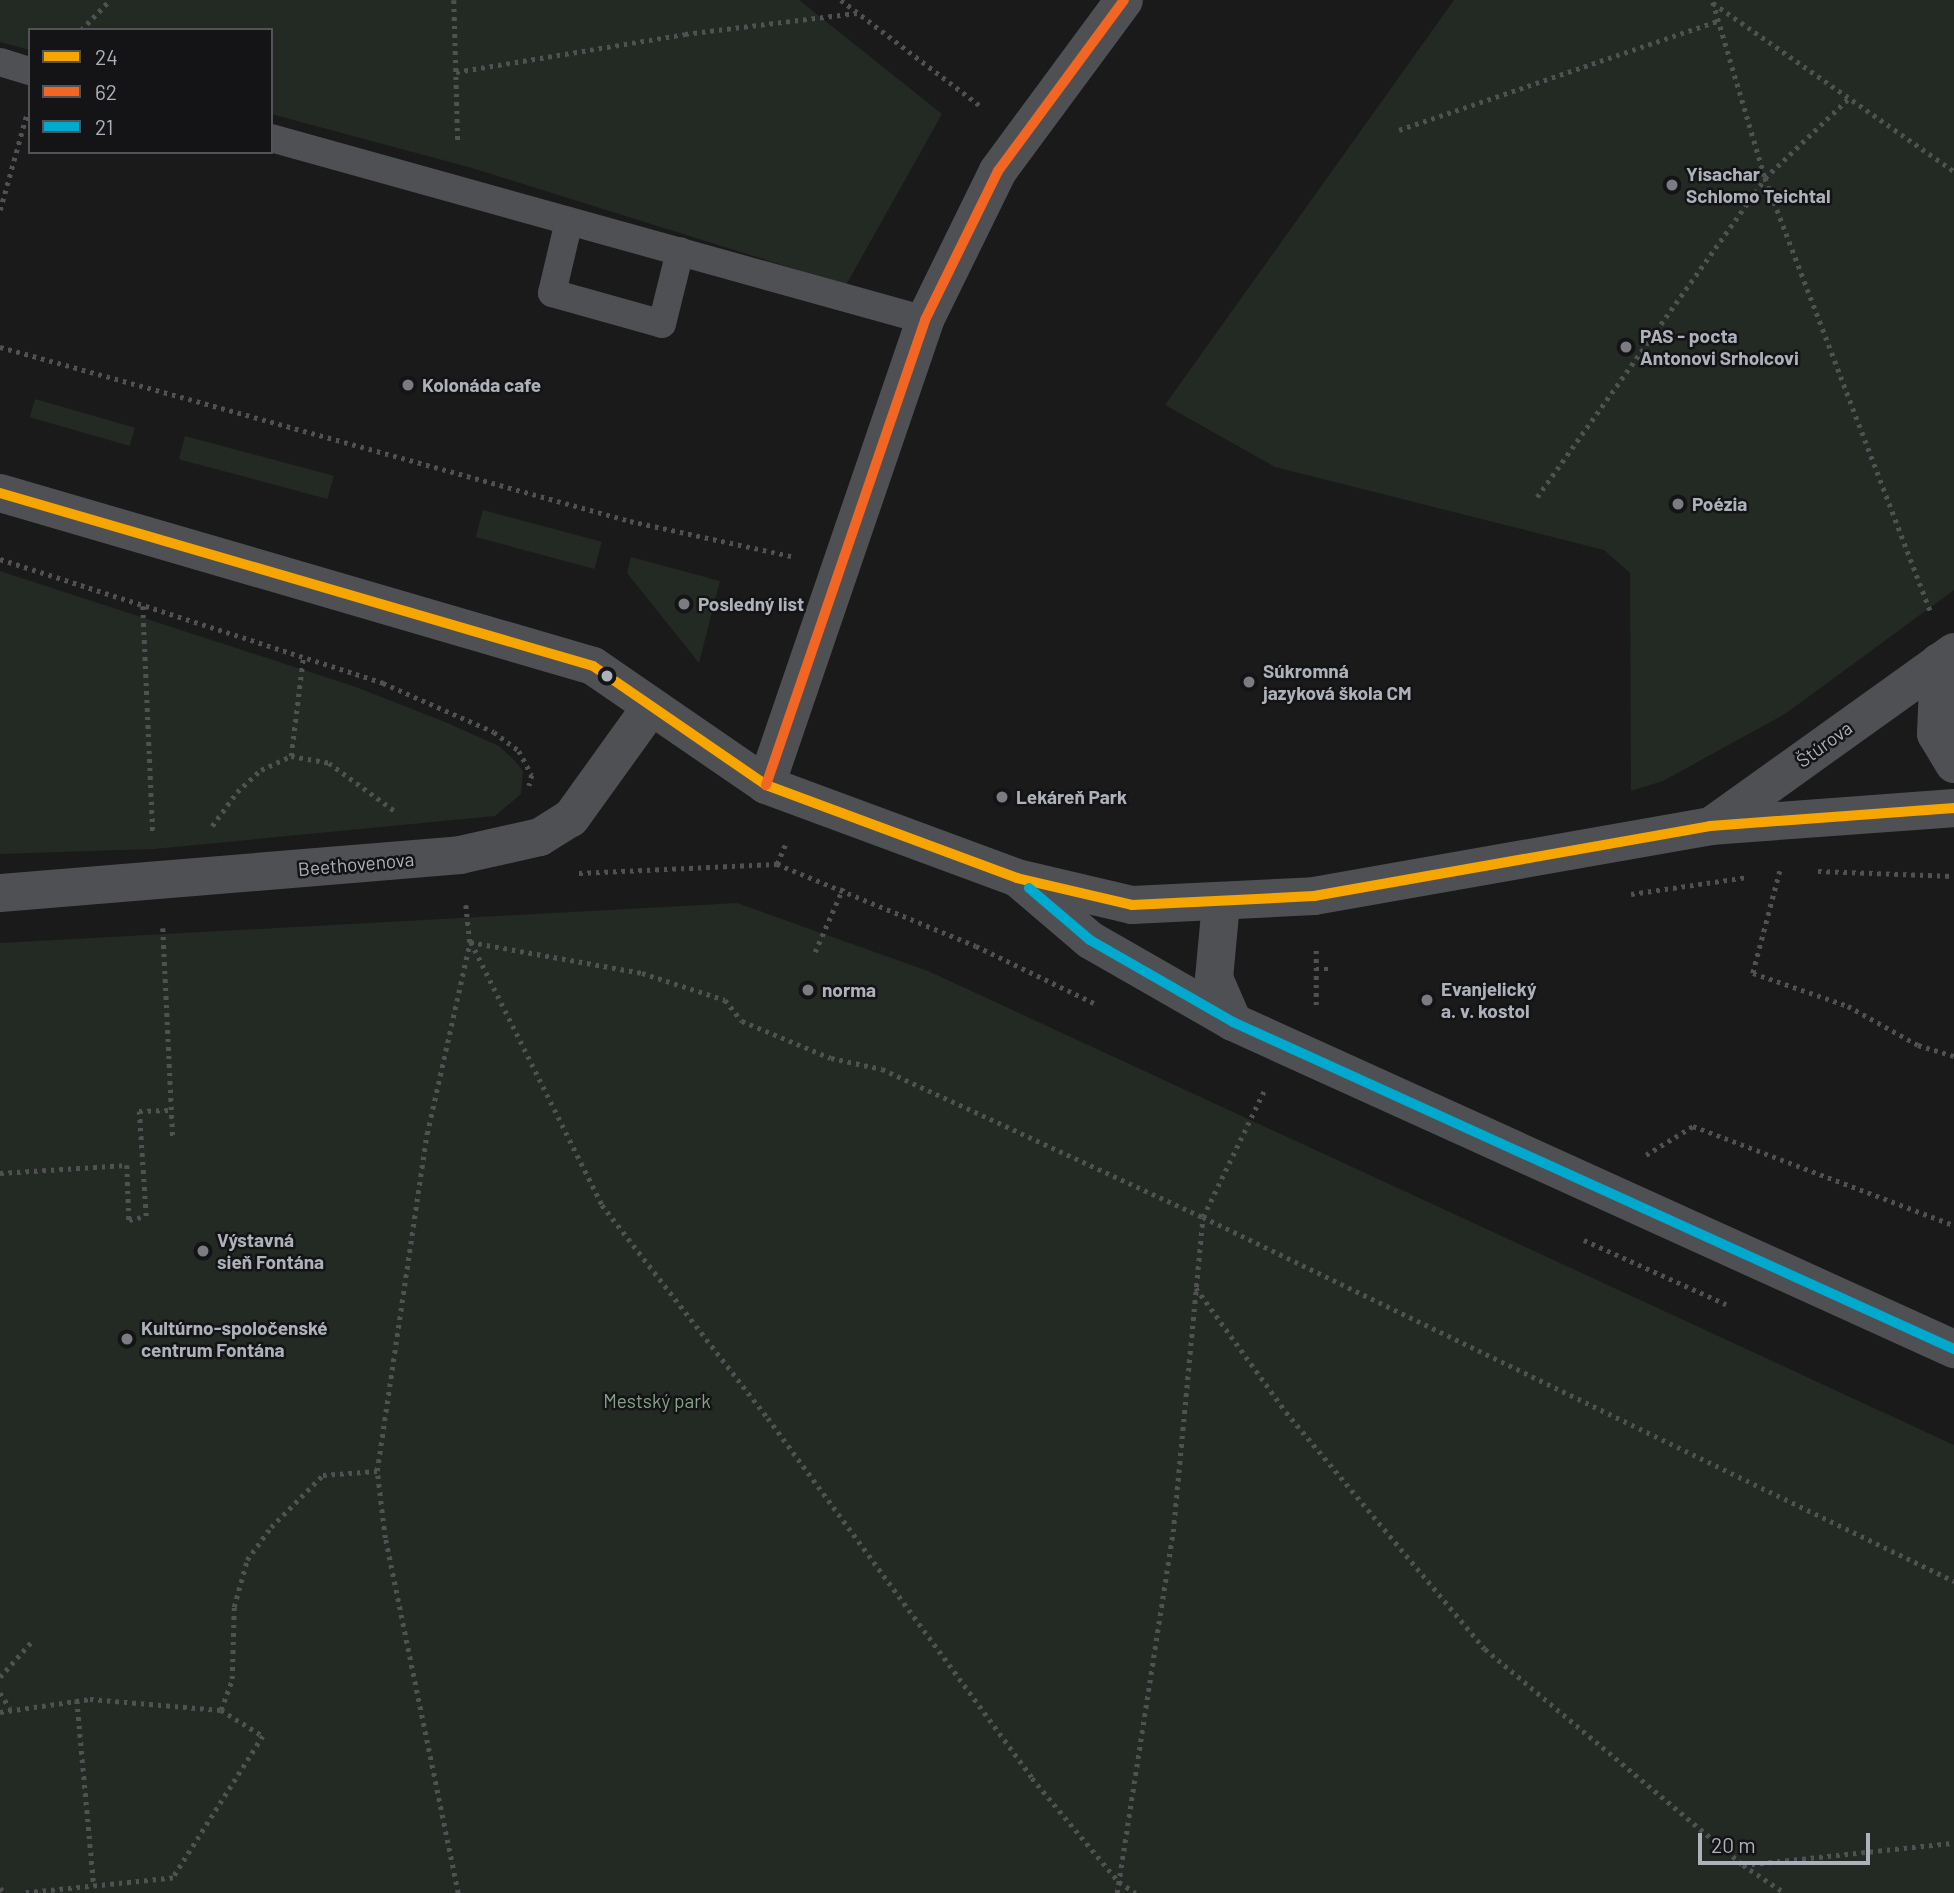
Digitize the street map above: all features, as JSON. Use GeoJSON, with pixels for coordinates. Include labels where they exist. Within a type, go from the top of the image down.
{"type":"FeatureCollection","features":[{"type":"Feature","properties":{"kind":"street"},"geometry":{"type":"LineString","coordinates":[[766,785],[842,571],[925,320],[998,171],[1124,0]]}},
{"type":"Feature","properties":{"kind":"street"},"geometry":{"type":"LineString","coordinates":[[0,493],[593,666],[650,708],[766,785],[1017,878],[1132,905],[1221,903],[1314,896],[1710,826],[1954,808]]}},
{"type":"Feature","properties":{"kind":"street"},"geometry":{"type":"LineString","coordinates":[[1942,646],[1936,734],[1954,764]]}},
{"type":"Feature","properties":{"kind":"street","name":"Štúrova"},"geometry":{"type":"LineString","coordinates":[[1710,826],[1942,646]]}},
{"type":"Feature","properties":{"kind":"street","name":"Beethovenova"},"geometry":{"type":"LineString","coordinates":[[0,893],[460,855],[540,837],[571,818],[650,708]]}},
{"type":"Feature","properties":{"kind":"street"},"geometry":{"type":"LineString","coordinates":[[1017,878],[1090,940],[1233,1022],[1954,1349]]}},
{"type":"Feature","properties":{"kind":"street"},"geometry":{"type":"LineString","coordinates":[[1221,903],[1214,978],[1233,1022]]}},
{"type":"Feature","properties":{"kind":"lane"},"geometry":{"type":"LineString","coordinates":[[0,62],[28,70]]}},
{"type":"Feature","properties":{"kind":"lane"},"geometry":{"type":"LineString","coordinates":[[273,139],[925,320]]}},
{"type":"Feature","properties":{"kind":"lane"},"geometry":{"type":"LineString","coordinates":[[569,221],[552,293],[662,324],[680,251]]}},
{"type":"Feature","properties":{"kind":"path"},"geometry":{"type":"LineString","coordinates":[[83,28],[110,0]]}},
{"type":"Feature","properties":{"kind":"path"},"geometry":{"type":"LineString","coordinates":[[454,0],[459,190]]}},
{"type":"Feature","properties":{"kind":"path"},"geometry":{"type":"LineString","coordinates":[[841,0],[988,112]]}},
{"type":"Feature","properties":{"kind":"path"},"geometry":{"type":"LineString","coordinates":[[1712,1],[1765,178],[1942,646]]}},
{"type":"Feature","properties":{"kind":"path"},"geometry":{"type":"LineString","coordinates":[[1712,1],[1954,171]]}},
{"type":"Feature","properties":{"kind":"path"},"geometry":{"type":"LineString","coordinates":[[456,72],[685,34],[857,13]]}},
{"type":"Feature","properties":{"kind":"path"},"geometry":{"type":"LineString","coordinates":[[1399,130],[1718,21]]}},
{"type":"Feature","properties":{"kind":"path"},"geometry":{"type":"LineString","coordinates":[[1537,497],[1765,178],[1849,98]]}},
{"type":"Feature","properties":{"kind":"path"},"geometry":{"type":"LineString","coordinates":[[0,210],[28,111]]}},
{"type":"Feature","properties":{"kind":"path"},"geometry":{"type":"LineString","coordinates":[[0,347],[630,521],[842,571]]}},
{"type":"Feature","properties":{"kind":"path"},"geometry":{"type":"LineString","coordinates":[[0,559],[383,683],[494,732],[519,751],[532,775],[527,795]]}},
{"type":"Feature","properties":{"kind":"path"},"geometry":{"type":"LineString","coordinates":[[143,606],[173,1139]]}},
{"type":"Feature","properties":{"kind":"path"},"geometry":{"type":"LineString","coordinates":[[291,756],[303,657]]}},
{"type":"Feature","properties":{"kind":"path"},"geometry":{"type":"LineString","coordinates":[[208,834],[237,792],[261,769],[291,756],[329,763],[370,790],[404,822]]}},
{"type":"Feature","properties":{"kind":"path"},"geometry":{"type":"LineString","coordinates":[[572,874],[777,864],[843,888],[1096,1005]]}},
{"type":"Feature","properties":{"kind":"path"},"geometry":{"type":"LineString","coordinates":[[1780,872],[1753,973],[1848,1006],[1918,1045],[1954,1056]]}},
{"type":"Feature","properties":{"kind":"path"},"geometry":{"type":"LineString","coordinates":[[815,952],[843,888]]}},
{"type":"Feature","properties":{"kind":"path"},"geometry":{"type":"LineString","coordinates":[[458,1893],[386,1538],[377,1471],[427,1134],[470,942],[464,892]]}},
{"type":"Feature","properties":{"kind":"path"},"geometry":{"type":"LineString","coordinates":[[470,942],[642,973],[725,1000],[742,1021],[831,1058],[882,1069],[1203,1217],[1954,1581]]}},
{"type":"Feature","properties":{"kind":"path"},"geometry":{"type":"LineString","coordinates":[[470,942],[602,1205],[768,1418],[1032,1778],[1119,1882],[1136,1893]]}},
{"type":"Feature","properties":{"kind":"path"},"geometry":{"type":"LineString","coordinates":[[1316,943],[1316,1014]]}},
{"type":"Feature","properties":{"kind":"path"},"geometry":{"type":"LineString","coordinates":[[1316,969],[1329,969]]}},
{"type":"Feature","properties":{"kind":"path"},"geometry":{"type":"LineString","coordinates":[[1253,1082],[1272,1091]]}},
{"type":"Feature","properties":{"kind":"path"},"geometry":{"type":"LineString","coordinates":[[1117,1893],[1173,1532],[1203,1217],[1265,1087]]}},
{"type":"Feature","properties":{"kind":"path"},"geometry":{"type":"LineString","coordinates":[[0,1173],[127,1165],[129,1220],[146,1216],[139,1111],[171,1110]]}},
{"type":"Feature","properties":{"kind":"path"},"geometry":{"type":"LineString","coordinates":[[1635,1161],[1693,1126],[1954,1225]]}},
{"type":"Feature","properties":{"kind":"path"},"geometry":{"type":"LineString","coordinates":[[1576,1236],[1739,1310]]}},
{"type":"Feature","properties":{"kind":"path"},"geometry":{"type":"LineString","coordinates":[[1196,1288],[1286,1412],[1485,1648],[1743,1865],[1785,1893]]}},
{"type":"Feature","properties":{"kind":"path"},"geometry":{"type":"LineString","coordinates":[[221,1710],[232,1679],[234,1607],[247,1560],[271,1527],[323,1475],[377,1471]]}},
{"type":"Feature","properties":{"kind":"path"},"geometry":{"type":"LineString","coordinates":[[0,1677],[33,1640]]}},
{"type":"Feature","properties":{"kind":"path"},"geometry":{"type":"LineString","coordinates":[[0,1693],[10,1708]]}},
{"type":"Feature","properties":{"kind":"path"},"geometry":{"type":"LineString","coordinates":[[77,1700],[94,1886]]}},
{"type":"Feature","properties":{"kind":"path"},"geometry":{"type":"LineString","coordinates":[[0,1712],[10,1708],[77,1700],[221,1710],[263,1736],[173,1878],[25,1893]]}},
{"type":"Feature","properties":{"kind":"path"},"geometry":{"type":"LineString","coordinates":[[1743,1865],[1954,1843]]}},
{"type":"Feature","properties":{"kind":"path"},"geometry":{"type":"LineString","coordinates":[[0,1888],[5,1893]]}},
{"type":"Feature","properties":{"kind":"green space"},"geometry":{"type":"Polygon","coordinates":[[[0,0],[799,0],[942,114],[846,285],[472,168],[273,115],[273,28],[28,28],[28,49],[0,42],[0,0]]]}},
{"type":"Feature","properties":{"kind":"green space"},"geometry":{"type":"Polygon","coordinates":[[[1454,0],[1954,0],[1954,590],[1785,714],[1663,781],[1631,791],[1630,573],[1604,550],[1275,467],[1165,405],[1454,0]]]}},
{"type":"Feature","properties":{"kind":"green space"},"geometry":{"type":"Polygon","coordinates":[[[35,399],[135,428],[130,446],[30,417],[35,399]]]}},
{"type":"Feature","properties":{"kind":"green space"},"geometry":{"type":"Polygon","coordinates":[[[185,436],[334,476],[328,499],[179,459],[185,436]]]}},
{"type":"Feature","properties":{"kind":"green space"},"geometry":{"type":"Polygon","coordinates":[[[483,510],[602,542],[595,569],[476,537],[483,510]]]}},
{"type":"Feature","properties":{"kind":"green space"},"geometry":{"type":"Polygon","coordinates":[[[631,557],[720,581],[699,663],[627,573],[631,557]]]}},
{"type":"Feature","properties":{"kind":"green space"},"geometry":{"type":"Polygon","coordinates":[[[0,571],[356,687],[445,722],[499,746],[514,760],[523,771],[521,794],[495,816],[154,849],[0,854],[0,571]]]}},
{"type":"Feature","properties":{"kind":"green space","name":"Mestský park"},"geometry":{"type":"Polygon","coordinates":[[[737,903],[928,971],[1954,1445],[1954,1893],[0,1893],[0,943],[737,903]]]}},
{"type":"Feature","properties":{"kind":"transit line","name":"62"},"geometry":{"type":"LineString","coordinates":[[766,785],[925,320],[998,171],[1124,0]]}},
{"type":"Feature","properties":{"kind":"transit line","name":"24"},"geometry":{"type":"LineString","coordinates":[[0,493],[593,666],[766,785],[1017,878],[1132,905],[1314,896],[1710,826],[1954,808]]}},
{"type":"Feature","properties":{"kind":"transit line","name":"21"},"geometry":{"type":"LineString","coordinates":[[1029,888],[1090,940],[1233,1022],[1954,1349]]}},
{"type":"Feature","properties":{"kind":"place","name":"Yisachar Schlomo Teichtal"},"geometry":{"type":"Point","coordinates":[1672,185]}},
{"type":"Feature","properties":{"kind":"place","name":"PAS - pocta Antonovi Srholcovi"},"geometry":{"type":"Point","coordinates":[1626,347]}},
{"type":"Feature","properties":{"kind":"place","name":"Kolonáda cafe"},"geometry":{"type":"Point","coordinates":[408,385]}},
{"type":"Feature","properties":{"kind":"place","name":"Poézia"},"geometry":{"type":"Point","coordinates":[1678,504]}},
{"type":"Feature","properties":{"kind":"place","name":"Posledný list"},"geometry":{"type":"Point","coordinates":[684,604]}},
{"type":"Feature","properties":{"kind":"place","name":"Súkromná jazyková škola CM"},"geometry":{"type":"Point","coordinates":[1249,682]}},
{"type":"Feature","properties":{"kind":"place","name":"Lekáreň Park"},"geometry":{"type":"Point","coordinates":[1002,797]}},
{"type":"Feature","properties":{"kind":"place","name":"norma"},"geometry":{"type":"Point","coordinates":[808,990]}},
{"type":"Feature","properties":{"kind":"place","name":"Evanjelický a. v. kostol"},"geometry":{"type":"Point","coordinates":[1427,1000]}},
{"type":"Feature","properties":{"kind":"place","name":"Výstavná sieň Fontána"},"geometry":{"type":"Point","coordinates":[203,1251]}},
{"type":"Feature","properties":{"kind":"place","name":"Kultúrno-spoločenské centrum Fontána"},"geometry":{"type":"Point","coordinates":[127,1339]}}]}
